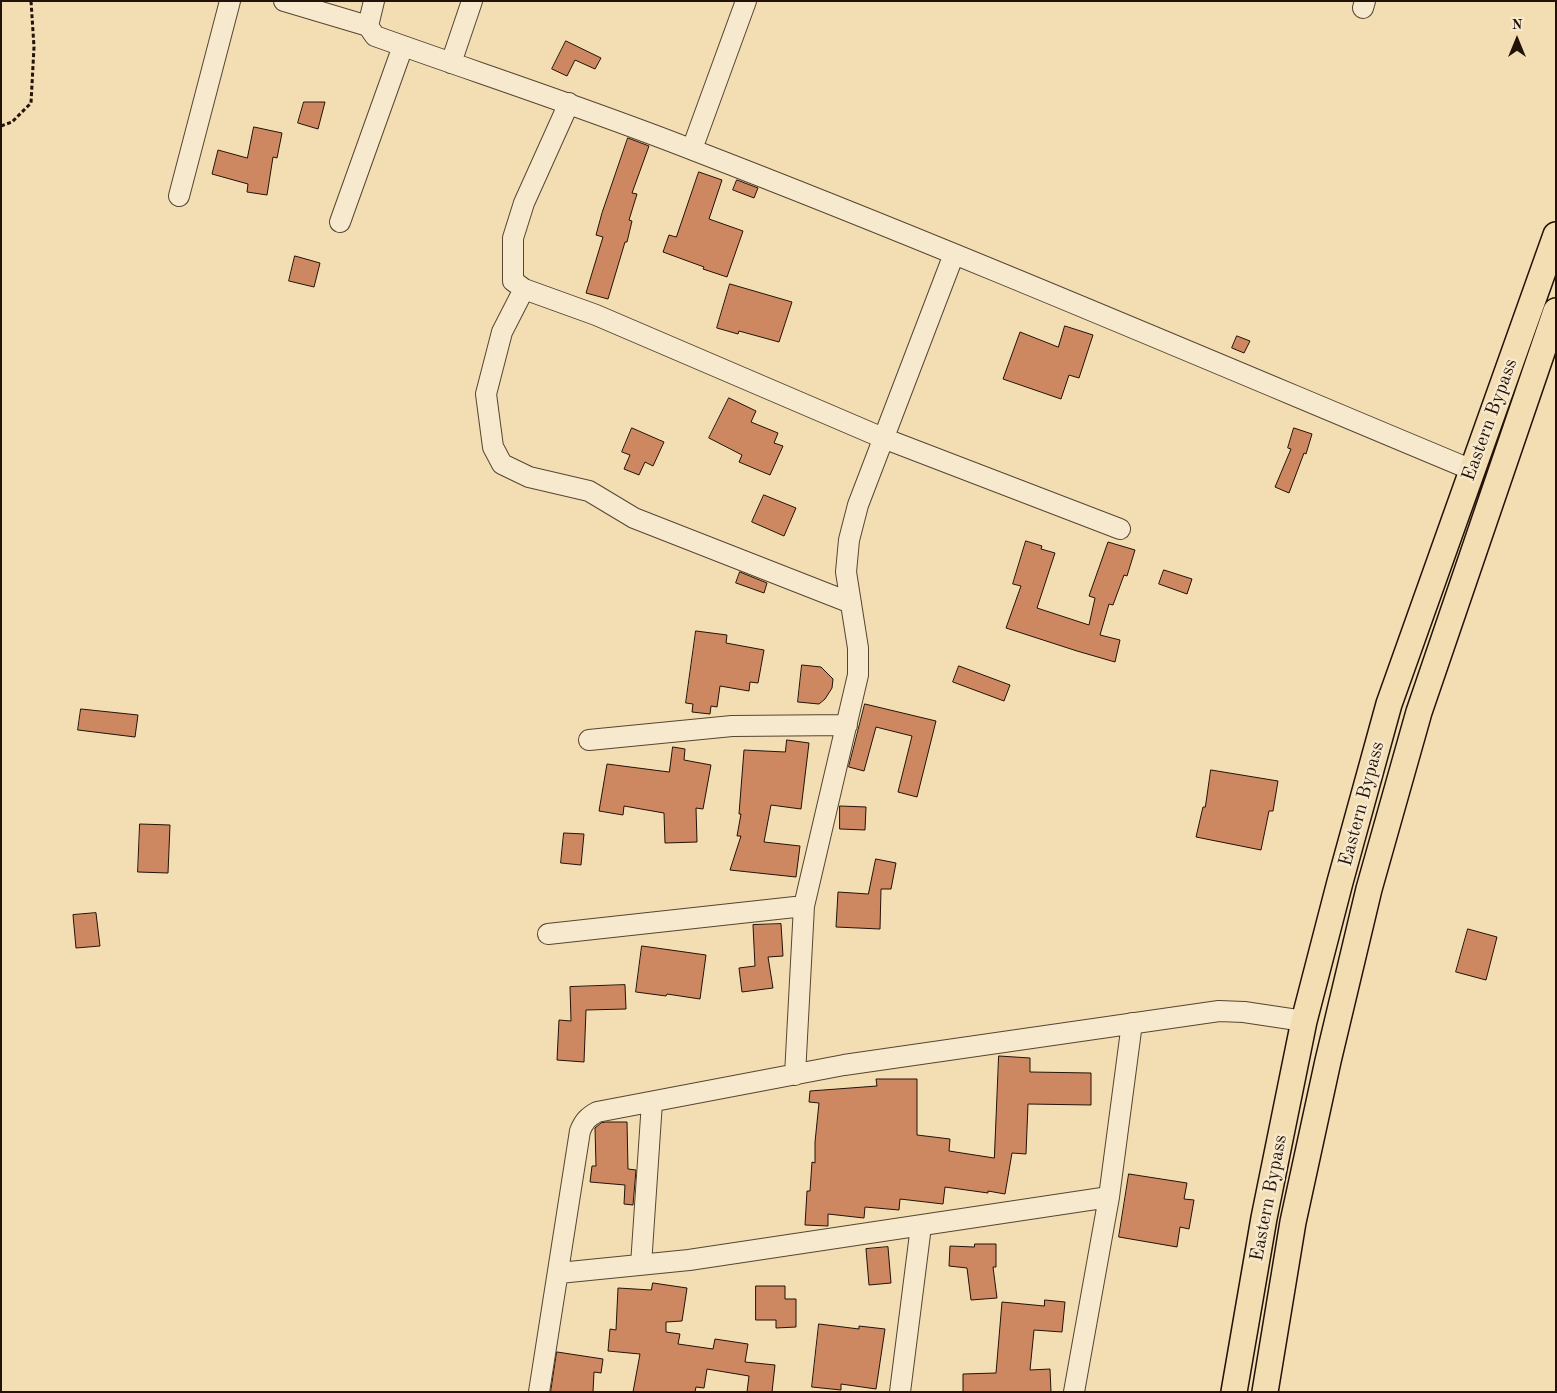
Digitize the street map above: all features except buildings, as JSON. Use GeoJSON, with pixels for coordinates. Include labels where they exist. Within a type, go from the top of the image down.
{"type":"FeatureCollection","features":[{"type":"Feature","properties":{"kind":"main road","name":"Eastern Bypass"},"geometry":{"type":"LineString","coordinates":[[1234,1392],[1264,1218],[1304,1022],[1389,704],[1556,235]]}},
{"type":"Feature","properties":{"kind":"main road","name":"Eastern Bypass"},"geometry":{"type":"LineString","coordinates":[[1265,1392],[1293,1222],[1328,1061],[1369,889],[1418,712],[1556,311]]}},
{"type":"Feature","properties":{"kind":"street"},"geometry":{"type":"LineString","coordinates":[[179,196],[230,1]]}},
{"type":"Feature","properties":{"kind":"street"},"geometry":{"type":"LineString","coordinates":[[284,1],[368,26],[375,36],[569,103],[692,149],[954,254],[1472,470]]}},
{"type":"Feature","properties":{"kind":"street"},"geometry":{"type":"LineString","coordinates":[[368,26],[374,1]]}},
{"type":"Feature","properties":{"kind":"street"},"geometry":{"type":"LineString","coordinates":[[451,63],[472,1]]}},
{"type":"Feature","properties":{"kind":"street"},"geometry":{"type":"LineString","coordinates":[[692,149],[746,1]]}},
{"type":"Feature","properties":{"kind":"street"},"geometry":{"type":"LineString","coordinates":[[340,222],[403,46]]}},
{"type":"Feature","properties":{"kind":"street"},"geometry":{"type":"LineString","coordinates":[[569,103],[524,203],[513,238],[513,281],[524,289],[596,315],[884,438],[1120,529]]}},
{"type":"Feature","properties":{"kind":"street"},"geometry":{"type":"LineString","coordinates":[[795,1075],[804,906],[858,676],[858,648],[846,572],[849,540],[858,505],[954,254]]}},
{"type":"Feature","properties":{"kind":"street"},"geometry":{"type":"LineString","coordinates":[[524,289],[502,332],[486,394],[493,447],[502,464],[529,477],[589,491],[634,518],[851,603]]}},
{"type":"Feature","properties":{"kind":"street"},"geometry":{"type":"LineString","coordinates":[[589,740],[732,726],[847,725]]}},
{"type":"Feature","properties":{"kind":"street"},"geometry":{"type":"LineString","coordinates":[[548,934],[804,906]]}},
{"type":"Feature","properties":{"kind":"street"},"geometry":{"type":"LineString","coordinates":[[539,1392],[580,1131],[583,1122],[597,1112],[844,1065],[1220,1011],[1244,1012],[1304,1022]]}},
{"type":"Feature","properties":{"kind":"street"},"geometry":{"type":"LineString","coordinates":[[1080,1391],[1109,1197],[1132,1023]]}},
{"type":"Feature","properties":{"kind":"street"},"geometry":{"type":"LineString","coordinates":[[641,1265],[652,1102]]}},
{"type":"Feature","properties":{"kind":"street"},"geometry":{"type":"LineString","coordinates":[[558,1273],[689,1260],[1109,1197]]}},
{"type":"Feature","properties":{"kind":"street"},"geometry":{"type":"LineString","coordinates":[[900,1392],[922,1226]]}},
{"type":"Feature","properties":{"kind":"path"},"geometry":{"type":"LineString","coordinates":[[1,126],[12,122],[31,103],[34,47],[31,1]]}}]}
